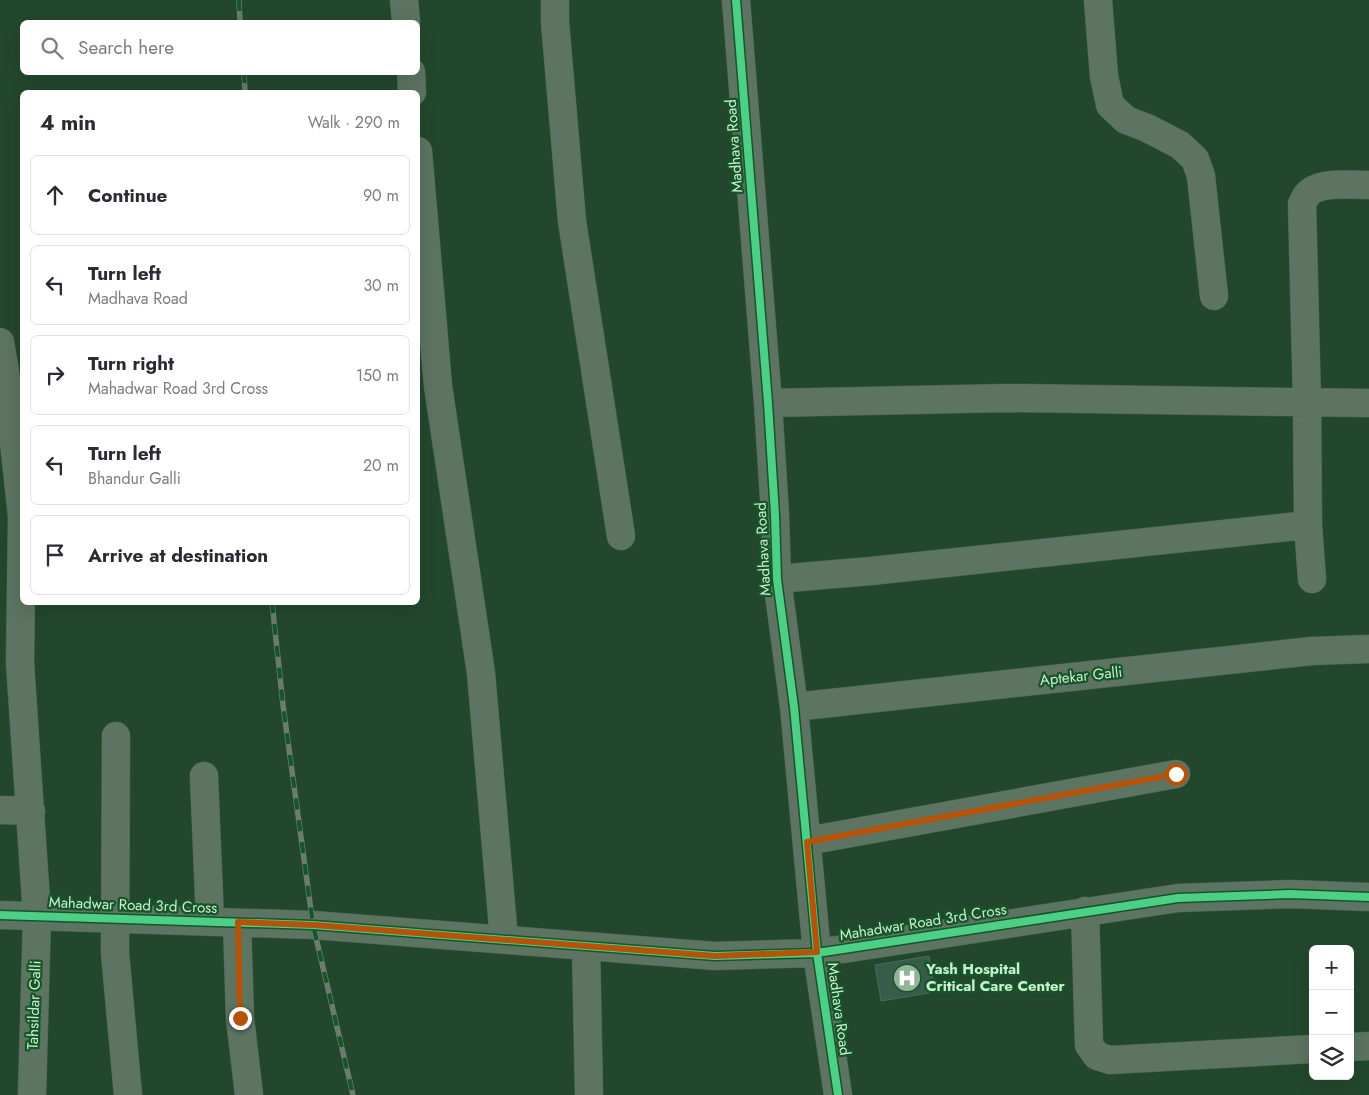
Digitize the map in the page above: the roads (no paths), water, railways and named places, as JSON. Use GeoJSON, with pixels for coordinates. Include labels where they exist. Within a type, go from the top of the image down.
{"type":"FeatureCollection","features":[{"type":"Feature","properties":{"kind":"street"},"geometry":{"type":"LineString","coordinates":[[404,0],[406,20]]}},
{"type":"Feature","properties":{"kind":"street"},"geometry":{"type":"LineString","coordinates":[[555,0],[555,22],[572,221],[622,536]]}},
{"type":"Feature","properties":{"kind":"street","name":"Madhava Road"},"geometry":{"type":"LineString","coordinates":[[736,0],[768,403],[777,579],[794,707],[817,952],[838,1095]]}},
{"type":"Feature","properties":{"kind":"street"},"geometry":{"type":"LineString","coordinates":[[1098,0],[1104,76],[1110,105],[1126,120],[1147,128],[1180,145],[1195,159],[1201,176],[1214,296]]}},
{"type":"Feature","properties":{"kind":"street"},"geometry":{"type":"LineString","coordinates":[[411,75],[412,90]]}},
{"type":"Feature","properties":{"kind":"street"},"geometry":{"type":"LineString","coordinates":[[420,174],[438,386],[481,673],[504,939]]}},
{"type":"Feature","properties":{"kind":"street"},"geometry":{"type":"LineString","coordinates":[[1312,579],[1308,525],[1302,204],[1307,194],[1317,188],[1333,185],[1369,185]]}},
{"type":"Feature","properties":{"kind":"street","name":"Tahsildar Galli"},"geometry":{"type":"LineString","coordinates":[[0,342],[4,396],[20,503]]}},
{"type":"Feature","properties":{"kind":"street"},"geometry":{"type":"LineString","coordinates":[[768,403],[1008,398],[1369,403]]}},
{"type":"Feature","properties":{"kind":"street"},"geometry":{"type":"LineString","coordinates":[[0,519],[20,516]]}},
{"type":"Feature","properties":{"kind":"street"},"geometry":{"type":"LineString","coordinates":[[777,579],[871,571],[1308,525]]}},
{"type":"Feature","properties":{"kind":"street","name":"Tahsildar Galli"},"geometry":{"type":"LineString","coordinates":[[20,540],[10,663],[31,811],[37,916],[32,1095]]}},
{"type":"Feature","properties":{"kind":"street","name":"Aptekar Galli"},"geometry":{"type":"LineString","coordinates":[[794,707],[1312,651],[1369,649]]}},
{"type":"Feature","properties":{"kind":"street"},"geometry":{"type":"LineString","coordinates":[[116,736],[115,953],[128,1095]]}},
{"type":"Feature","properties":{"kind":"street"},"geometry":{"type":"LineString","coordinates":[[807,842],[1176,774]]}},
{"type":"Feature","properties":{"kind":"street"},"geometry":{"type":"LineString","coordinates":[[204,776],[210,921]]}},
{"type":"Feature","properties":{"kind":"street"},"geometry":{"type":"LineString","coordinates":[[0,810],[31,811]]}},
{"type":"Feature","properties":{"kind":"street","name":"Mahadwar Road 3rd Cross"},"geometry":{"type":"LineString","coordinates":[[0,915],[314,925],[715,956],[817,952],[1187,897],[1290,894],[1369,897]]}},
{"type":"Feature","properties":{"kind":"street"},"geometry":{"type":"LineString","coordinates":[[1085,912],[1089,1045],[1097,1056],[1110,1060],[1309,1049]]}},
{"type":"Feature","properties":{"kind":"street"},"geometry":{"type":"LineString","coordinates":[[238,922],[240,1018],[249,1095]]}},
{"type":"Feature","properties":{"kind":"street"},"geometry":{"type":"LineString","coordinates":[[586,946],[589,1095]]}},
{"type":"Feature","properties":{"kind":"street"},"geometry":{"type":"LineString","coordinates":[[1354,1047],[1369,1046]]}},
{"type":"Feature","properties":{"kind":"railway"},"geometry":{"type":"LineString","coordinates":[[239,0],[240,20]]}},
{"type":"Feature","properties":{"kind":"railway"},"geometry":{"type":"LineString","coordinates":[[244,75],[245,90]]}},
{"type":"Feature","properties":{"kind":"railway"},"geometry":{"type":"LineString","coordinates":[[272,605],[283,705],[313,925],[353,1095]]}},
{"type":"Feature","properties":{"kind":"place","name":"Yash Hospital Critical Care Center"},"geometry":{"type":"Point","coordinates":[907,978]}}]}
